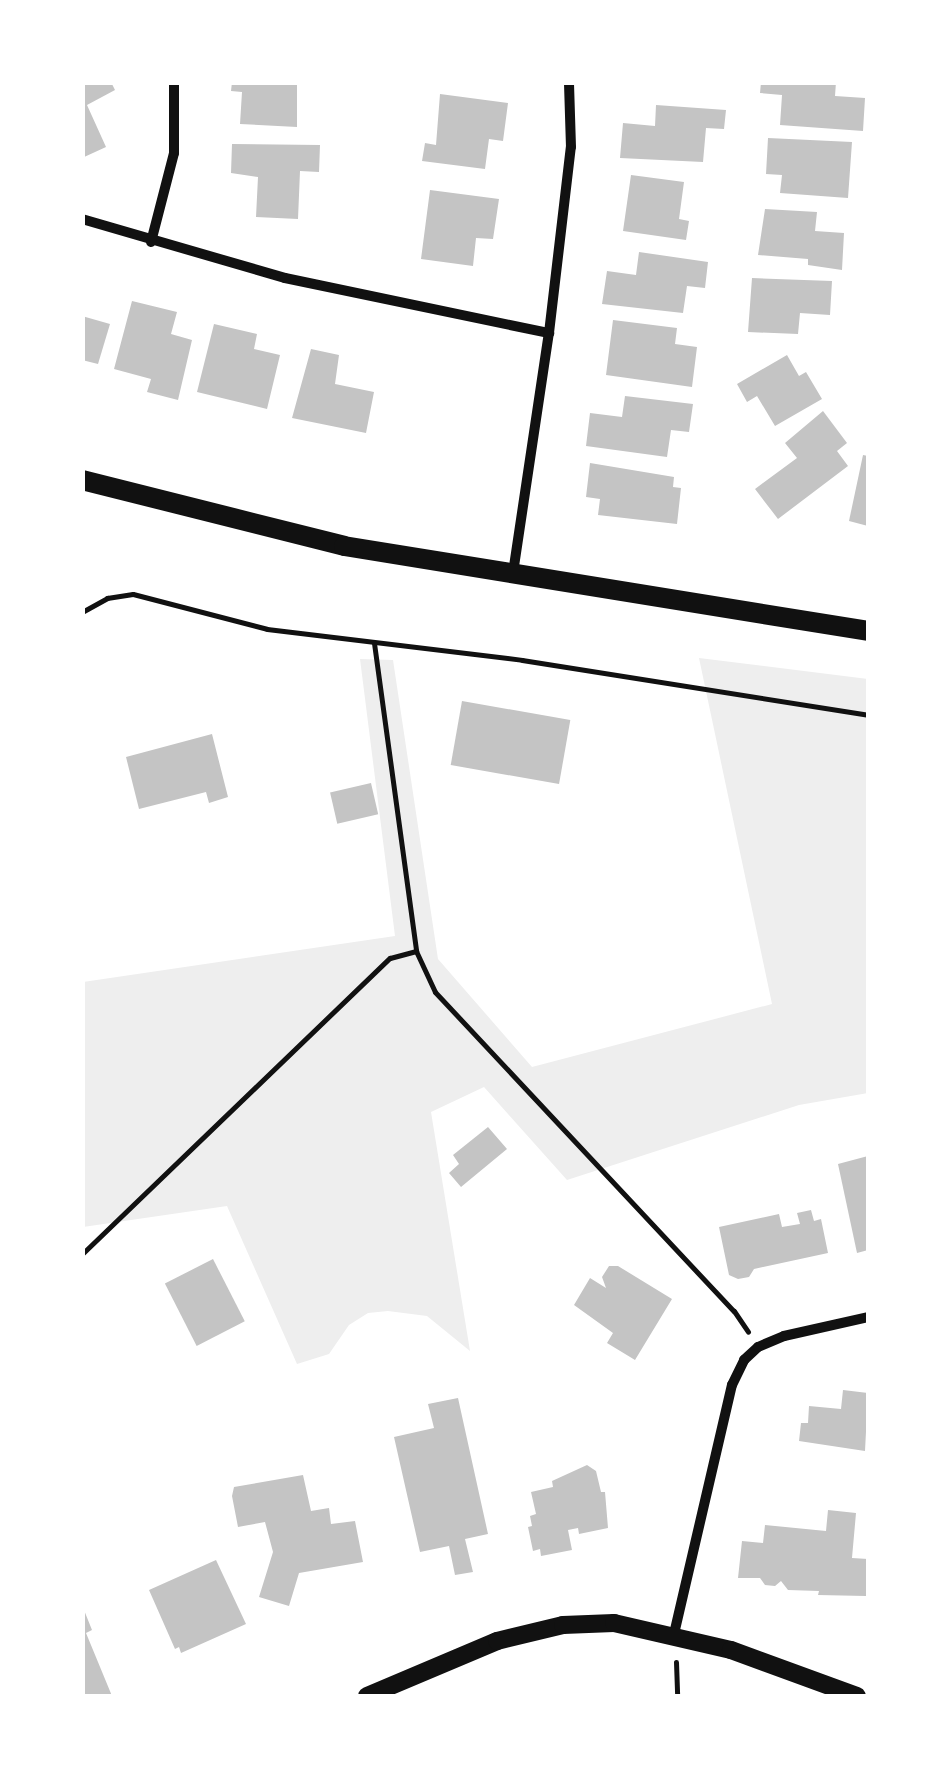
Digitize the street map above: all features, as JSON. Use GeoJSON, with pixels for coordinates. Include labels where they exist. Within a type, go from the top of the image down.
{"type":"FeatureCollection","features":[{"type":"Feature","properties":{"kind":"main road"},"geometry":{"type":"LineString","coordinates":[[82,480],[344,546],[868,631]]}},
{"type":"Feature","properties":{"kind":"street"},"geometry":{"type":"LineString","coordinates":[[152,242],[174,153],[174,82]]}},
{"type":"Feature","properties":{"kind":"street"},"geometry":{"type":"LineString","coordinates":[[513,576],[549,334],[571,146],[570,82]]}},
{"type":"Feature","properties":{"kind":"street"},"geometry":{"type":"LineString","coordinates":[[82,220],[285,278],[549,334]]}},
{"type":"Feature","properties":{"kind":"street"},"geometry":{"type":"LineString","coordinates":[[674,1634],[732,1385],[744,1360],[758,1347],[784,1336],[868,1317]]}},
{"type":"Feature","properties":{"kind":"street"},"geometry":{"type":"LineString","coordinates":[[367,1696],[498,1641],[563,1624],[614,1623],[674,1634],[856,1696]]}},
{"type":"Feature","properties":{"kind":"path"},"geometry":{"type":"LineString","coordinates":[[82,612],[107,598],[134,594],[267,628],[522,660],[868,715]]}},
{"type":"Feature","properties":{"kind":"path"},"geometry":{"type":"LineString","coordinates":[[374,643],[416,951],[435,992],[734,1311],[758,1347]]}},
{"type":"Feature","properties":{"kind":"path"},"geometry":{"type":"LineString","coordinates":[[82,1254],[390,958],[416,951]]}},
{"type":"Feature","properties":{"kind":"path"},"geometry":{"type":"LineString","coordinates":[[674,1634],[677,1696]]}},
{"type":"Feature","properties":{"kind":"shaded area"},"geometry":{"type":"Polygon","coordinates":[[[699,658],[868,679],[868,1093],[799,1105],[567,1180],[484,1087],[431,1112],[470,1351],[427,1316],[388,1311],[368,1313],[349,1325],[329,1354],[297,1364],[227,1206],[83,1227],[83,982],[395,936],[360,659],[393,660],[438,959],[532,1067],[772,1004],[699,658]]]}},
{"type":"Feature","properties":{"kind":"building"},"geometry":{"type":"Polygon","coordinates":[[[82,82],[111,82],[115,90],[87,105],[106,147],[82,158],[82,82]]]}},
{"type":"Feature","properties":{"kind":"building"},"geometry":{"type":"Polygon","coordinates":[[[232,82],[297,82],[297,127],[240,124],[242,92],[231,91],[232,82]]]}},
{"type":"Feature","properties":{"kind":"building"},"geometry":{"type":"Polygon","coordinates":[[[761,82],[836,82],[835,96],[865,98],[863,131],[780,125],[782,95],[760,93],[761,82]]]}},
{"type":"Feature","properties":{"kind":"building"},"geometry":{"type":"Polygon","coordinates":[[[440,94],[508,103],[503,141],[489,139],[485,169],[422,161],[425,143],[436,145],[440,94]]]}},
{"type":"Feature","properties":{"kind":"building"},"geometry":{"type":"Polygon","coordinates":[[[656,105],[726,110],[724,129],[706,128],[703,162],[620,158],[623,123],[655,126],[656,105]]]}},
{"type":"Feature","properties":{"kind":"building"},"geometry":{"type":"Polygon","coordinates":[[[768,138],[852,142],[848,198],[780,193],[782,175],[766,174],[768,138]]]}},
{"type":"Feature","properties":{"kind":"building"},"geometry":{"type":"Polygon","coordinates":[[[232,144],[320,145],[319,172],[300,171],[298,219],[256,217],[258,177],[231,173],[232,144]]]}},
{"type":"Feature","properties":{"kind":"building"},"geometry":{"type":"Polygon","coordinates":[[[631,175],[684,182],[679,219],[689,221],[686,240],[623,231],[631,175]]]}},
{"type":"Feature","properties":{"kind":"building"},"geometry":{"type":"Polygon","coordinates":[[[430,190],[499,199],[493,239],[476,238],[473,266],[421,259],[430,190]]]}},
{"type":"Feature","properties":{"kind":"building"},"geometry":{"type":"Polygon","coordinates":[[[765,209],[817,212],[815,231],[844,233],[842,270],[808,265],[808,259],[758,255],[765,209]]]}},
{"type":"Feature","properties":{"kind":"building"},"geometry":{"type":"Polygon","coordinates":[[[639,252],[708,262],[705,288],[687,286],[683,313],[602,304],[607,271],[636,275],[639,252]]]}},
{"type":"Feature","properties":{"kind":"building"},"geometry":{"type":"Polygon","coordinates":[[[752,278],[832,281],[830,315],[800,313],[798,334],[748,332],[752,278]]]}},
{"type":"Feature","properties":{"kind":"building"},"geometry":{"type":"Polygon","coordinates":[[[132,301],[177,312],[171,334],[192,340],[178,400],[147,392],[151,379],[114,369],[132,301]]]}},
{"type":"Feature","properties":{"kind":"building"},"geometry":{"type":"Polygon","coordinates":[[[82,316],[110,324],[98,364],[82,360],[82,316]]]}},
{"type":"Feature","properties":{"kind":"building"},"geometry":{"type":"Polygon","coordinates":[[[613,320],[677,328],[675,344],[697,347],[692,387],[606,375],[613,320]]]}},
{"type":"Feature","properties":{"kind":"building"},"geometry":{"type":"Polygon","coordinates":[[[214,324],[257,334],[254,349],[280,355],[267,409],[197,392],[214,324]]]}},
{"type":"Feature","properties":{"kind":"building"},"geometry":{"type":"Polygon","coordinates":[[[311,349],[339,355],[335,384],[374,392],[366,433],[292,418],[311,349]]]}},
{"type":"Feature","properties":{"kind":"building"},"geometry":{"type":"Polygon","coordinates":[[[787,355],[799,376],[806,372],[822,399],[775,426],[757,396],[747,402],[737,384],[787,355]]]}},
{"type":"Feature","properties":{"kind":"building"},"geometry":{"type":"Polygon","coordinates":[[[625,396],[693,404],[689,432],[671,430],[667,457],[586,446],[590,413],[622,417],[625,396]]]}},
{"type":"Feature","properties":{"kind":"building"},"geometry":{"type":"Polygon","coordinates":[[[823,411],[847,443],[837,451],[848,466],[778,519],[755,489],[797,458],[785,443],[823,411]]]}},
{"type":"Feature","properties":{"kind":"building"},"geometry":{"type":"Polygon","coordinates":[[[863,455],[868,456],[868,526],[849,521],[863,455]]]}},
{"type":"Feature","properties":{"kind":"building"},"geometry":{"type":"Polygon","coordinates":[[[590,463],[674,477],[673,487],[681,488],[677,524],[598,515],[600,499],[586,497],[590,463]]]}},
{"type":"Feature","properties":{"kind":"building"},"geometry":{"type":"Polygon","coordinates":[[[462,701],[570,720],[559,784],[451,765],[462,701]]]}},
{"type":"Feature","properties":{"kind":"building"},"geometry":{"type":"Polygon","coordinates":[[[212,734],[228,797],[209,803],[206,792],[139,809],[126,757],[212,734]]]}},
{"type":"Feature","properties":{"kind":"building"},"geometry":{"type":"Polygon","coordinates":[[[371,783],[378,814],[337,824],[330,792],[371,783]]]}},
{"type":"Feature","properties":{"kind":"building"},"geometry":{"type":"Polygon","coordinates":[[[488,1127],[507,1149],[461,1187],[449,1173],[459,1164],[453,1155],[488,1127]]]}},
{"type":"Feature","properties":{"kind":"building"},"geometry":{"type":"Polygon","coordinates":[[[868,1156],[868,1250],[857,1253],[838,1164],[868,1156]]]}},
{"type":"Feature","properties":{"kind":"building"},"geometry":{"type":"Polygon","coordinates":[[[811,1210],[814,1221],[821,1219],[828,1253],[754,1269],[749,1277],[738,1279],[729,1275],[719,1227],[779,1214],[782,1227],[800,1224],[797,1213],[811,1210]]]}},
{"type":"Feature","properties":{"kind":"building"},"geometry":{"type":"Polygon","coordinates":[[[213,1259],[245,1321],[197,1346],[165,1284],[213,1259]]]}},
{"type":"Feature","properties":{"kind":"building"},"geometry":{"type":"Polygon","coordinates":[[[609,1266],[618,1266],[672,1299],[635,1360],[607,1343],[613,1333],[574,1305],[590,1278],[606,1288],[602,1277],[609,1266]]]}},
{"type":"Feature","properties":{"kind":"building"},"geometry":{"type":"Polygon","coordinates":[[[843,1390],[868,1393],[865,1451],[799,1441],[801,1423],[808,1423],[809,1406],[841,1409],[843,1390]]]}},
{"type":"Feature","properties":{"kind":"building"},"geometry":{"type":"Polygon","coordinates":[[[458,1398],[488,1534],[465,1539],[473,1572],[455,1575],[449,1546],[420,1552],[394,1437],[434,1428],[428,1404],[458,1398]]]}},
{"type":"Feature","properties":{"kind":"building"},"geometry":{"type":"Polygon","coordinates":[[[587,1465],[596,1471],[601,1492],[605,1492],[608,1528],[579,1534],[578,1528],[568,1530],[572,1550],[541,1556],[540,1549],[533,1551],[528,1527],[532,1526],[530,1516],[536,1514],[531,1492],[553,1487],[552,1481],[587,1465]]]}},
{"type":"Feature","properties":{"kind":"building"},"geometry":{"type":"Polygon","coordinates":[[[303,1475],[311,1511],[329,1508],[331,1524],[355,1521],[363,1562],[299,1573],[289,1606],[259,1597],[273,1552],[265,1522],[238,1527],[232,1496],[234,1487],[303,1475]]]}},
{"type":"Feature","properties":{"kind":"building"},"geometry":{"type":"Polygon","coordinates":[[[828,1510],[856,1513],[852,1558],[868,1559],[866,1596],[818,1595],[819,1591],[788,1590],[781,1581],[775,1586],[765,1585],[760,1578],[738,1578],[742,1541],[763,1543],[765,1525],[826,1531],[828,1510]]]}},
{"type":"Feature","properties":{"kind":"building"},"geometry":{"type":"Polygon","coordinates":[[[216,1560],[246,1624],[181,1653],[179,1647],[175,1649],[149,1590],[216,1560]]]}},
{"type":"Feature","properties":{"kind":"building"},"geometry":{"type":"Polygon","coordinates":[[[82,1605],[92,1630],[86,1633],[112,1696],[82,1696],[82,1605]]]}}]}
